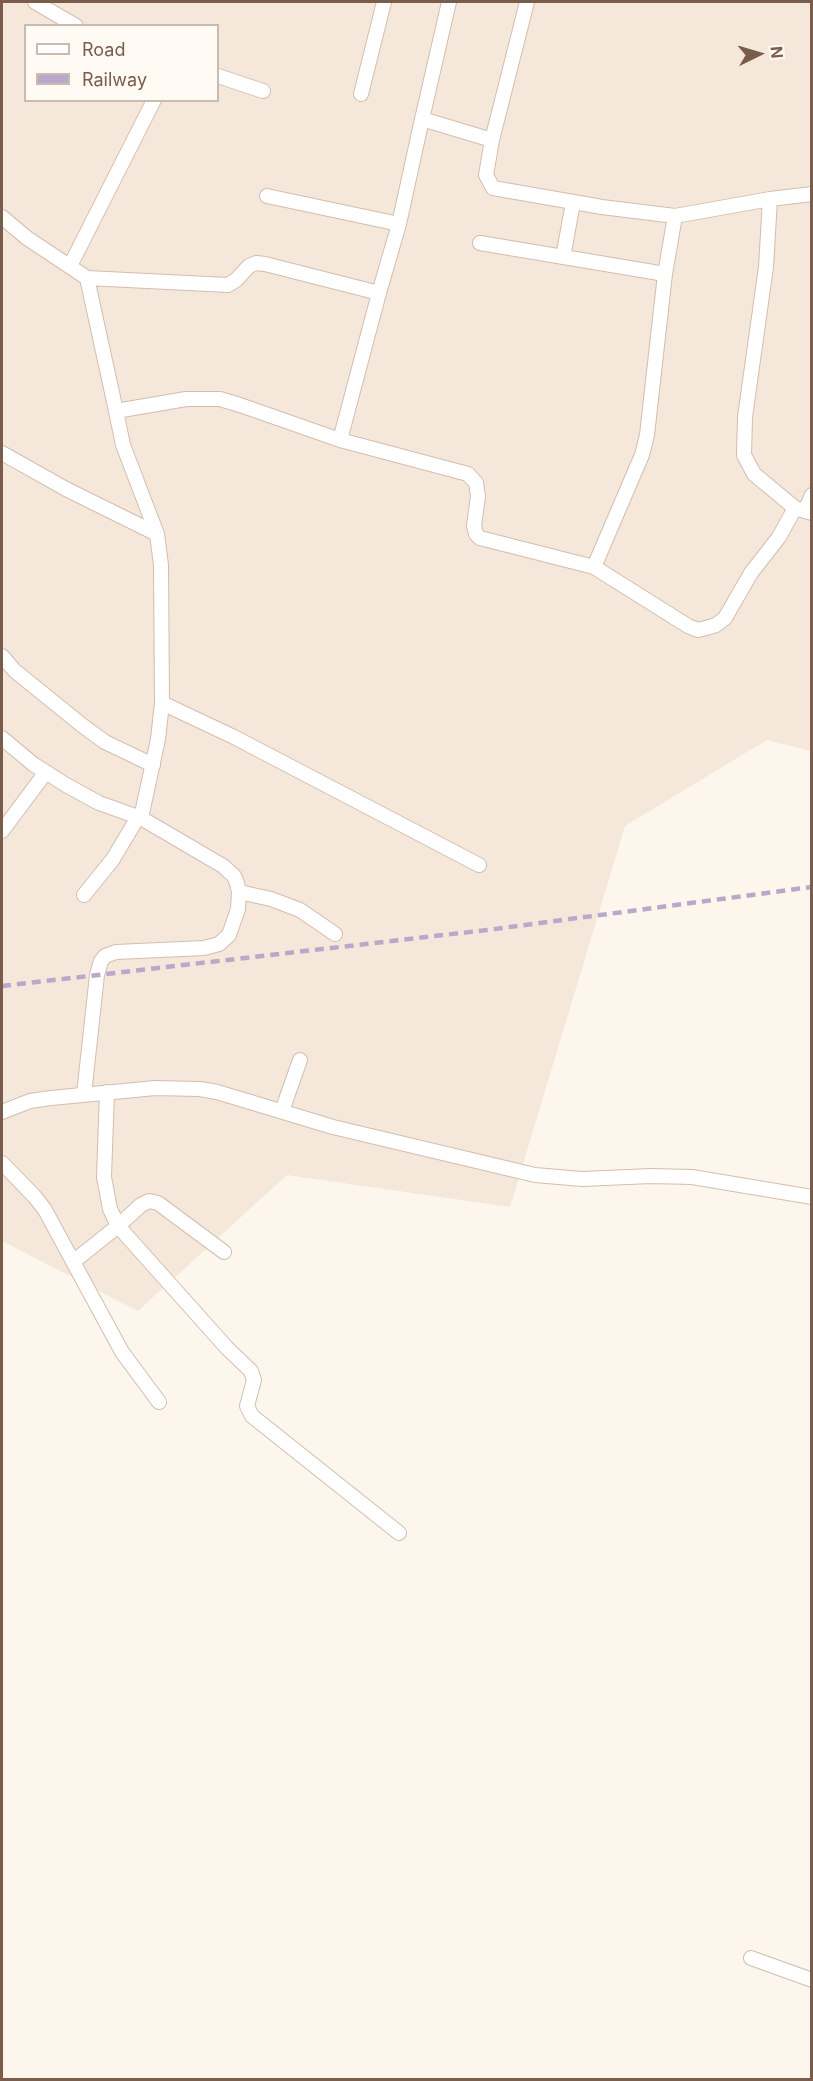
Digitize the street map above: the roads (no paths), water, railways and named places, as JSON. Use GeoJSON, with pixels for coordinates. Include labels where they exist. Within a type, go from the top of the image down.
{"type":"FeatureCollection","features":[{"type":"Feature","properties":{"kind":"street"},"geometry":{"type":"LineString","coordinates":[[35,2],[73,24]]}},
{"type":"Feature","properties":{"kind":"street"},"geometry":{"type":"LineString","coordinates":[[361,94],[384,2]]}},
{"type":"Feature","properties":{"kind":"street"},"geometry":{"type":"LineString","coordinates":[[340,440],[399,224],[449,2]]}},
{"type":"Feature","properties":{"kind":"street"},"geometry":{"type":"LineString","coordinates":[[527,2],[492,140],[486,175],[493,188],[573,203],[675,216],[812,194]]}},
{"type":"Feature","properties":{"kind":"street"},"geometry":{"type":"LineString","coordinates":[[219,76],[263,91]]}},
{"type":"Feature","properties":{"kind":"street"},"geometry":{"type":"LineString","coordinates":[[70,266],[153,102]]}},
{"type":"Feature","properties":{"kind":"street"},"geometry":{"type":"LineString","coordinates":[[422,119],[492,140]]}},
{"type":"Feature","properties":{"kind":"street"},"geometry":{"type":"LineString","coordinates":[[267,196],[399,224]]}},
{"type":"Feature","properties":{"kind":"street"},"geometry":{"type":"LineString","coordinates":[[770,199],[766,267],[745,417],[744,455],[754,474],[804,511]]}},
{"type":"Feature","properties":{"kind":"street"},"geometry":{"type":"LineString","coordinates":[[563,257],[573,203]]}},
{"type":"Feature","properties":{"kind":"street"},"geometry":{"type":"LineString","coordinates":[[594,567],[642,455],[647,435],[665,274],[675,216]]}},
{"type":"Feature","properties":{"kind":"street"},"geometry":{"type":"LineString","coordinates":[[2,217],[27,238],[87,278],[228,285],[237,280],[249,266],[255,263],[379,292]]}},
{"type":"Feature","properties":{"kind":"street"},"geometry":{"type":"LineString","coordinates":[[480,243],[665,274]]}},
{"type":"Feature","properties":{"kind":"street"},"geometry":{"type":"LineString","coordinates":[[84,895],[103,873],[140,818],[153,765],[162,703],[162,590],[157,534],[123,446],[87,278]]}},
{"type":"Feature","properties":{"kind":"street"},"geometry":{"type":"LineString","coordinates":[[116,411],[186,399],[220,399],[340,440],[468,474],[476,483],[478,496],[474,526],[480,538],[594,567],[698,630],[716,625],[725,618],[751,573],[779,537],[804,511],[812,495]]}},
{"type":"Feature","properties":{"kind":"street"},"geometry":{"type":"LineString","coordinates":[[2,453],[66,489],[157,534]]}},
{"type":"Feature","properties":{"kind":"street"},"geometry":{"type":"LineString","coordinates":[[2,656],[15,671],[59,709],[90,732],[105,742],[153,765]]}},
{"type":"Feature","properties":{"kind":"street"},"geometry":{"type":"LineString","coordinates":[[162,703],[234,736],[479,865]]}},
{"type":"Feature","properties":{"kind":"street"},"geometry":{"type":"LineString","coordinates":[[2,738],[46,772],[99,803],[140,818],[229,870],[234,876],[239,892],[238,909],[229,935],[219,944],[204,948],[116,952],[105,956],[101,961],[96,975],[84,1094]]}},
{"type":"Feature","properties":{"kind":"street"},"geometry":{"type":"LineString","coordinates":[[2,831],[46,772]]}},
{"type":"Feature","properties":{"kind":"street"},"geometry":{"type":"LineString","coordinates":[[239,892],[271,899],[300,910],[335,933]]}},
{"type":"Feature","properties":{"kind":"street"},"geometry":{"type":"LineString","coordinates":[[282,1111],[300,1060]]}},
{"type":"Feature","properties":{"kind":"street"},"geometry":{"type":"LineString","coordinates":[[2,1112],[30,1101],[84,1094],[155,1088],[200,1089],[333,1127],[536,1175],[582,1179],[651,1176],[692,1178],[812,1197]]}},
{"type":"Feature","properties":{"kind":"street"},"geometry":{"type":"LineString","coordinates":[[108,1092],[104,1177],[110,1209],[118,1226],[227,1348],[251,1371],[254,1380],[247,1406],[252,1416],[399,1533]]}},
{"type":"Feature","properties":{"kind":"street"},"geometry":{"type":"LineString","coordinates":[[2,1163],[45,1210],[122,1352],[159,1402]]}},
{"type":"Feature","properties":{"kind":"street"},"geometry":{"type":"LineString","coordinates":[[74,1262],[141,1205],[153,1201],[224,1252]]}},
{"type":"Feature","properties":{"kind":"street"},"geometry":{"type":"LineString","coordinates":[[751,1958],[812,1980]]}},
{"type":"Feature","properties":{"kind":"railway"},"geometry":{"type":"LineString","coordinates":[[2,986],[487,930],[812,887]]}}]}
